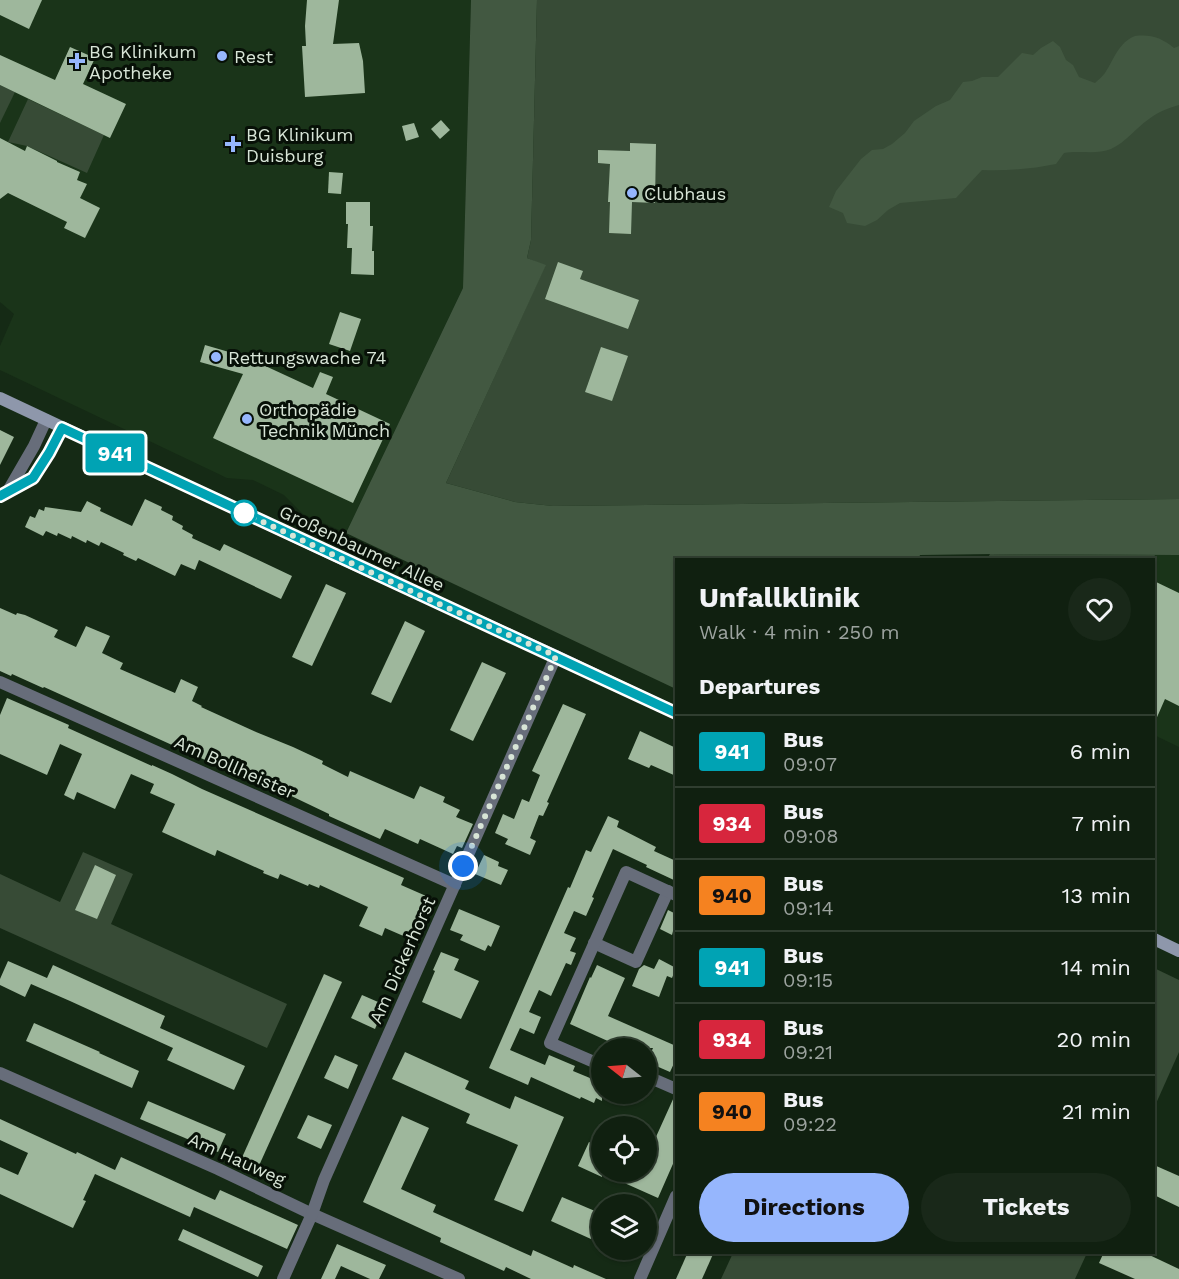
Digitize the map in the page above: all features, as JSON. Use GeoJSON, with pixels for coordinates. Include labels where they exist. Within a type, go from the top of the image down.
{"type":"FeatureCollection","features":[{"type":"Feature","properties":{"kind":"main road","name":"Großenbaumer Allee"},"geometry":{"type":"LineString","coordinates":[[0,398],[675,713]]}},
{"type":"Feature","properties":{"kind":"main road"},"geometry":{"type":"LineString","coordinates":[[1155,939],[1179,951]]}},
{"type":"Feature","properties":{"kind":"street"},"geometry":{"type":"LineString","coordinates":[[4,494],[34,446],[46,420]]}},
{"type":"Feature","properties":{"kind":"street"},"geometry":{"type":"LineString","coordinates":[[4,494],[33,478],[62,428]]}},
{"type":"Feature","properties":{"kind":"street","name":"Am Dickerhorst"},"geometry":{"type":"LineString","coordinates":[[283,1279],[312,1214],[324,1180],[556,656]]}},
{"type":"Feature","properties":{"kind":"street","name":"Am Bollheister"},"geometry":{"type":"LineString","coordinates":[[0,682],[455,885]]}},
{"type":"Feature","properties":{"kind":"street"},"geometry":{"type":"LineString","coordinates":[[591,1061],[550,1042],[594,943],[626,872],[672,893],[636,962],[594,943]]}},
{"type":"Feature","properties":{"kind":"street","name":"Am Hauweg"},"geometry":{"type":"LineString","coordinates":[[0,1073],[459,1279]]}},
{"type":"Feature","properties":{"kind":"street"},"geometry":{"type":"LineString","coordinates":[[657,1081],[675,1089]]}},
{"type":"Feature","properties":{"kind":"street"},"geometry":{"type":"LineString","coordinates":[[640,1279],[675,1198]]}},
{"type":"Feature","properties":{"kind":"shaded area","name":"BG Klinikum Duisburg"},"geometry":{"type":"Polygon","coordinates":[[[0,0],[471,0],[463,288],[346,533],[303,514],[284,495],[253,480],[227,478],[0,370],[0,346],[14,314],[0,302],[0,0]]]}},
{"type":"Feature","properties":{"kind":"shaded area"},"geometry":{"type":"Polygon","coordinates":[[[471,0],[537,0],[531,240],[527,258],[546,265],[446,483],[515,502],[553,506],[1179,499],[1179,555],[990,554],[920,555],[919,558],[675,558],[675,689],[346,533],[463,288],[471,0]]]}},
{"type":"Feature","properties":{"kind":"shaded area"},"geometry":{"type":"Polygon","coordinates":[[[537,0],[1179,0],[1179,499],[553,506],[515,502],[446,483],[545,266],[527,258],[531,240],[537,0]]]}},
{"type":"Feature","properties":{"kind":"shaded area"},"geometry":{"type":"Polygon","coordinates":[[[1135,36],[1151,36],[1161,39],[1174,48],[1179,46],[1179,105],[1163,110],[1152,117],[1111,149],[1100,152],[1064,153],[1056,164],[1047,166],[982,170],[956,198],[900,203],[865,226],[847,223],[843,213],[829,207],[836,191],[861,159],[872,150],[883,149],[892,144],[914,121],[936,106],[950,100],[963,82],[982,77],[998,77],[1022,53],[1033,55],[1053,41],[1060,47],[1066,60],[1073,65],[1079,77],[1095,83],[1105,73],[1125,42],[1135,36]]]}},
{"type":"Feature","properties":{"kind":"shaded area"},"geometry":{"type":"Polygon","coordinates":[[[0,85],[15,92],[0,123],[0,85]]]}},
{"type":"Feature","properties":{"kind":"shaded area"},"geometry":{"type":"Polygon","coordinates":[[[28,99],[104,135],[87,173],[27,146],[8,142],[28,99]]]}},
{"type":"Feature","properties":{"kind":"shaded area"},"geometry":{"type":"Polygon","coordinates":[[[990,554],[1155,555],[1154,558],[988,558],[990,554]]]}},
{"type":"Feature","properties":{"kind":"shaded area"},"geometry":{"type":"Polygon","coordinates":[[[1155,555],[1179,555],[1179,747],[1155,735],[1155,555]]]}},
{"type":"Feature","properties":{"kind":"shaded area"},"geometry":{"type":"Polygon","coordinates":[[[83,852],[133,874],[111,924],[287,1004],[267,1048],[0,928],[0,874],[60,902],[83,852]]]}},
{"type":"Feature","properties":{"kind":"shaded area"},"geometry":{"type":"Polygon","coordinates":[[[1155,968],[1179,980],[1179,1052],[1155,1106],[1155,968]]]}},
{"type":"Feature","properties":{"kind":"shaded area"},"geometry":{"type":"Polygon","coordinates":[[[732,1254],[1087,1254],[1075,1279],[721,1279],[732,1254]]]}},
{"type":"Feature","properties":{"kind":"building"},"geometry":{"type":"Polygon","coordinates":[[[0,0],[42,0],[29,29],[0,15],[0,0]]]}},
{"type":"Feature","properties":{"kind":"building"},"geometry":{"type":"Polygon","coordinates":[[[307,0],[339,0],[333,44],[359,43],[363,61],[365,93],[305,97],[302,46],[306,46],[307,0]]]}},
{"type":"Feature","properties":{"kind":"building"},"geometry":{"type":"Polygon","coordinates":[[[70,47],[95,58],[83,84],[126,104],[110,138],[0,85],[0,55],[55,80],[70,47]]]}},
{"type":"Feature","properties":{"kind":"building"},"geometry":{"type":"Polygon","coordinates":[[[441,120],[450,130],[440,139],[431,129],[441,120]]]}},
{"type":"Feature","properties":{"kind":"building"},"geometry":{"type":"Polygon","coordinates":[[[414,123],[419,137],[406,141],[402,126],[414,123]]]}},
{"type":"Feature","properties":{"kind":"building"},"geometry":{"type":"Polygon","coordinates":[[[0,138],[25,151],[27,146],[80,172],[77,180],[87,184],[80,198],[100,208],[85,238],[64,228],[67,222],[8,193],[0,199],[0,138]]]}},
{"type":"Feature","properties":{"kind":"building","name":"Clubhaus"},"geometry":{"type":"Polygon","coordinates":[[[630,143],[656,144],[655,203],[632,202],[631,234],[609,233],[610,164],[598,163],[598,150],[630,151],[630,143]]]}},
{"type":"Feature","properties":{"kind":"building"},"geometry":{"type":"Polygon","coordinates":[[[329,172],[343,173],[341,194],[328,193],[329,172]]]}},
{"type":"Feature","properties":{"kind":"building"},"geometry":{"type":"Polygon","coordinates":[[[346,202],[370,202],[374,275],[351,274],[352,248],[347,248],[346,202]]]}},
{"type":"Feature","properties":{"kind":"building"},"geometry":{"type":"Polygon","coordinates":[[[558,262],[583,271],[580,279],[639,300],[628,329],[545,299],[558,262]]]}},
{"type":"Feature","properties":{"kind":"building"},"geometry":{"type":"Polygon","coordinates":[[[340,312],[361,319],[350,351],[329,344],[340,312]]]}},
{"type":"Feature","properties":{"kind":"building"},"geometry":{"type":"Polygon","coordinates":[[[205,345],[246,357],[313,388],[320,372],[333,377],[326,394],[390,424],[353,503],[213,438],[243,374],[200,362],[205,345]]]}},
{"type":"Feature","properties":{"kind":"building"},"geometry":{"type":"Polygon","coordinates":[[[601,347],[628,356],[612,401],[585,392],[601,347]]]}},
{"type":"Feature","properties":{"kind":"building"},"geometry":{"type":"Polygon","coordinates":[[[0,430],[14,437],[0,465],[0,430]]]}},
{"type":"Feature","properties":{"kind":"building"},"geometry":{"type":"Polygon","coordinates":[[[145,499],[162,507],[161,510],[173,516],[172,520],[193,535],[192,538],[220,551],[224,544],[292,576],[281,599],[199,560],[195,570],[181,564],[175,576],[138,558],[136,561],[101,542],[99,546],[87,540],[86,543],[72,536],[71,539],[46,531],[43,536],[25,527],[30,516],[35,518],[39,509],[44,511],[45,507],[81,512],[87,501],[101,508],[100,511],[132,526],[145,499]]]}},
{"type":"Feature","properties":{"kind":"building"},"geometry":{"type":"Polygon","coordinates":[[[1155,581],[1179,593],[1179,706],[1165,699],[1155,722],[1155,581]]]}},
{"type":"Feature","properties":{"kind":"building"},"geometry":{"type":"Polygon","coordinates":[[[326,584],[346,593],[312,666],[292,657],[326,584]]]}},
{"type":"Feature","properties":{"kind":"building"},"geometry":{"type":"Polygon","coordinates":[[[0,608],[16,615],[17,613],[25,615],[58,630],[54,637],[76,647],[86,626],[110,636],[102,653],[123,663],[120,669],[175,693],[181,679],[198,687],[192,701],[201,707],[323,761],[322,764],[348,777],[350,771],[414,799],[420,786],[445,797],[443,802],[460,810],[456,817],[473,824],[462,848],[457,846],[453,854],[420,839],[418,844],[385,829],[380,839],[283,792],[282,794],[44,687],[0,671],[0,608]]]}},
{"type":"Feature","properties":{"kind":"building"},"geometry":{"type":"Polygon","coordinates":[[[405,621],[425,631],[391,703],[371,694],[405,621]]]}},
{"type":"Feature","properties":{"kind":"building"},"geometry":{"type":"Polygon","coordinates":[[[482,662],[506,673],[473,741],[450,730],[482,662]]]}},
{"type":"Feature","properties":{"kind":"building"},"geometry":{"type":"Polygon","coordinates":[[[7,698],[202,789],[404,878],[401,885],[433,899],[415,941],[385,928],[382,936],[359,926],[368,907],[320,885],[319,888],[309,884],[308,886],[280,874],[278,879],[217,850],[215,856],[162,832],[175,804],[150,793],[154,784],[131,774],[115,809],[77,792],[74,800],[64,795],[82,754],[60,744],[47,775],[0,754],[0,715],[7,698]]]}},
{"type":"Feature","properties":{"kind":"building"},"geometry":{"type":"Polygon","coordinates":[[[563,704],[586,714],[543,816],[539,815],[530,838],[536,841],[530,855],[505,844],[508,839],[495,833],[503,814],[514,819],[522,799],[529,802],[540,775],[532,771],[563,704]]]}},
{"type":"Feature","properties":{"kind":"building"},"geometry":{"type":"Polygon","coordinates":[[[640,731],[675,748],[675,776],[651,765],[649,768],[628,759],[640,731]]]}},
{"type":"Feature","properties":{"kind":"building"},"geometry":{"type":"Polygon","coordinates":[[[608,816],[619,821],[617,827],[656,847],[654,851],[675,861],[675,881],[613,849],[586,916],[574,911],[564,933],[576,938],[570,951],[576,953],[571,965],[566,963],[551,996],[539,990],[529,1012],[541,1017],[534,1034],[520,1028],[510,1050],[545,1065],[549,1055],[575,1066],[573,1071],[591,1078],[591,1102],[531,1077],[528,1085],[489,1068],[586,850],[591,852],[608,816]]]}},
{"type":"Feature","properties":{"kind":"building"},"geometry":{"type":"Polygon","coordinates":[[[484,855],[499,862],[498,866],[508,870],[501,885],[475,874],[484,855]]]}},
{"type":"Feature","properties":{"kind":"building"},"geometry":{"type":"Polygon","coordinates":[[[95,865],[116,875],[97,919],[75,910],[95,865]]]}},
{"type":"Feature","properties":{"kind":"building"},"geometry":{"type":"Polygon","coordinates":[[[459,909],[500,926],[491,947],[488,945],[485,951],[460,940],[463,935],[450,930],[459,909]]]}},
{"type":"Feature","properties":{"kind":"building"},"geometry":{"type":"Polygon","coordinates":[[[668,910],[675,914],[675,932],[673,931],[672,935],[660,929],[668,910]]]}},
{"type":"Feature","properties":{"kind":"building"},"geometry":{"type":"Polygon","coordinates":[[[441,952],[459,959],[454,970],[479,981],[461,1019],[422,1002],[441,952]]]}},
{"type":"Feature","properties":{"kind":"building"},"geometry":{"type":"Polygon","coordinates":[[[659,959],[675,967],[672,978],[667,976],[659,997],[632,986],[639,969],[644,965],[654,969],[659,959]]]}},
{"type":"Feature","properties":{"kind":"building"},"geometry":{"type":"Polygon","coordinates":[[[8,961],[47,978],[53,965],[165,1016],[160,1028],[245,1066],[234,1090],[167,1060],[173,1048],[70,1001],[31,984],[25,997],[0,985],[0,979],[8,961]]]}},
{"type":"Feature","properties":{"kind":"building"},"geometry":{"type":"Polygon","coordinates":[[[597,965],[625,978],[608,1016],[675,1046],[675,1061],[670,1072],[657,1066],[657,1038],[601,1038],[570,1024],[597,965]]]}},
{"type":"Feature","properties":{"kind":"building"},"geometry":{"type":"Polygon","coordinates":[[[324,974],[342,982],[257,1170],[240,1162],[324,974]]]}},
{"type":"Feature","properties":{"kind":"building"},"geometry":{"type":"Polygon","coordinates":[[[362,995],[385,1005],[375,1029],[351,1018],[362,995]]]}},
{"type":"Feature","properties":{"kind":"building"},"geometry":{"type":"Polygon","coordinates":[[[34,1023],[139,1071],[132,1088],[26,1041],[34,1023]]]}},
{"type":"Feature","properties":{"kind":"building"},"geometry":{"type":"Polygon","coordinates":[[[405,1052],[469,1081],[465,1089],[510,1109],[515,1096],[564,1117],[523,1212],[494,1200],[518,1145],[466,1123],[470,1114],[392,1079],[405,1052]]]}},
{"type":"Feature","properties":{"kind":"building"},"geometry":{"type":"Polygon","coordinates":[[[335,1055],[358,1065],[348,1089],[324,1078],[335,1055]]]}},
{"type":"Feature","properties":{"kind":"building"},"geometry":{"type":"Polygon","coordinates":[[[675,1097],[675,1159],[658,1198],[657,1194],[649,1194],[622,1182],[657,1182],[657,1135],[675,1097]]]}},
{"type":"Feature","properties":{"kind":"building"},"geometry":{"type":"Polygon","coordinates":[[[148,1101],[226,1134],[218,1152],[140,1119],[148,1101]]]}},
{"type":"Feature","properties":{"kind":"building"},"geometry":{"type":"Polygon","coordinates":[[[308,1115],[332,1125],[321,1149],[297,1138],[308,1115]]]}},
{"type":"Feature","properties":{"kind":"building"},"geometry":{"type":"Polygon","coordinates":[[[402,1116],[429,1128],[401,1189],[436,1205],[433,1212],[531,1256],[533,1250],[573,1268],[574,1265],[606,1279],[531,1279],[506,1267],[504,1271],[440,1242],[441,1238],[363,1202],[402,1116]]]}},
{"type":"Feature","properties":{"kind":"building"},"geometry":{"type":"Polygon","coordinates":[[[0,1119],[115,1170],[121,1157],[215,1200],[220,1190],[298,1225],[287,1249],[194,1207],[190,1217],[95,1174],[83,1200],[86,1201],[73,1228],[0,1194],[0,1167],[18,1175],[28,1153],[0,1140],[0,1119]]]}},
{"type":"Feature","properties":{"kind":"building"},"geometry":{"type":"Polygon","coordinates":[[[589,1142],[591,1143],[591,1172],[578,1166],[589,1142]]]}},
{"type":"Feature","properties":{"kind":"building"},"geometry":{"type":"Polygon","coordinates":[[[1155,1165],[1179,1176],[1179,1207],[1155,1195],[1155,1165]]]}},
{"type":"Feature","properties":{"kind":"building"},"geometry":{"type":"Polygon","coordinates":[[[562,1197],[591,1209],[591,1239],[551,1221],[562,1197]]]}},
{"type":"Feature","properties":{"kind":"building"},"geometry":{"type":"Polygon","coordinates":[[[183,1229],[263,1266],[258,1277],[178,1240],[183,1229]]]}},
{"type":"Feature","properties":{"kind":"building"},"geometry":{"type":"Polygon","coordinates":[[[337,1244],[386,1265],[379,1279],[370,1279],[341,1266],[335,1279],[321,1279],[337,1244]]]}},
{"type":"Feature","properties":{"kind":"building"},"geometry":{"type":"Polygon","coordinates":[[[687,1254],[713,1254],[702,1279],[676,1279],[687,1254]]]}},
{"type":"Feature","properties":{"kind":"building"},"geometry":{"type":"Polygon","coordinates":[[[1103,1254],[1147,1254],[1179,1269],[1179,1279],[1135,1279],[1099,1263],[1103,1254]]]}},
{"type":"Feature","properties":{"kind":"bus line","name":"941"},"geometry":{"type":"LineString","coordinates":[[0,496],[33,478],[62,428],[675,713]]}},
{"type":"Feature","properties":{"kind":"place","name":"Rest"},"geometry":{"type":"Point","coordinates":[222,56]}},
{"type":"Feature","properties":{"kind":"place","name":"BG Klinikum Apotheke"},"geometry":{"type":"Point","coordinates":[77,61]}},
{"type":"Feature","properties":{"kind":"place","name":"BG Klinikum Duisburg"},"geometry":{"type":"Point","coordinates":[233,144]}},
{"type":"Feature","properties":{"kind":"place","name":"Clubhaus"},"geometry":{"type":"Point","coordinates":[632,193]}},
{"type":"Feature","properties":{"kind":"place","name":"Rettungswache 74"},"geometry":{"type":"Point","coordinates":[216,357]}},
{"type":"Feature","properties":{"kind":"place","name":"Orthopädie Technik Münch"},"geometry":{"type":"Point","coordinates":[247,419]}},
{"type":"Feature","properties":{"kind":"route"},"geometry":{"type":"LineString","coordinates":[[244,513],[556,656],[463,866]]}}]}
